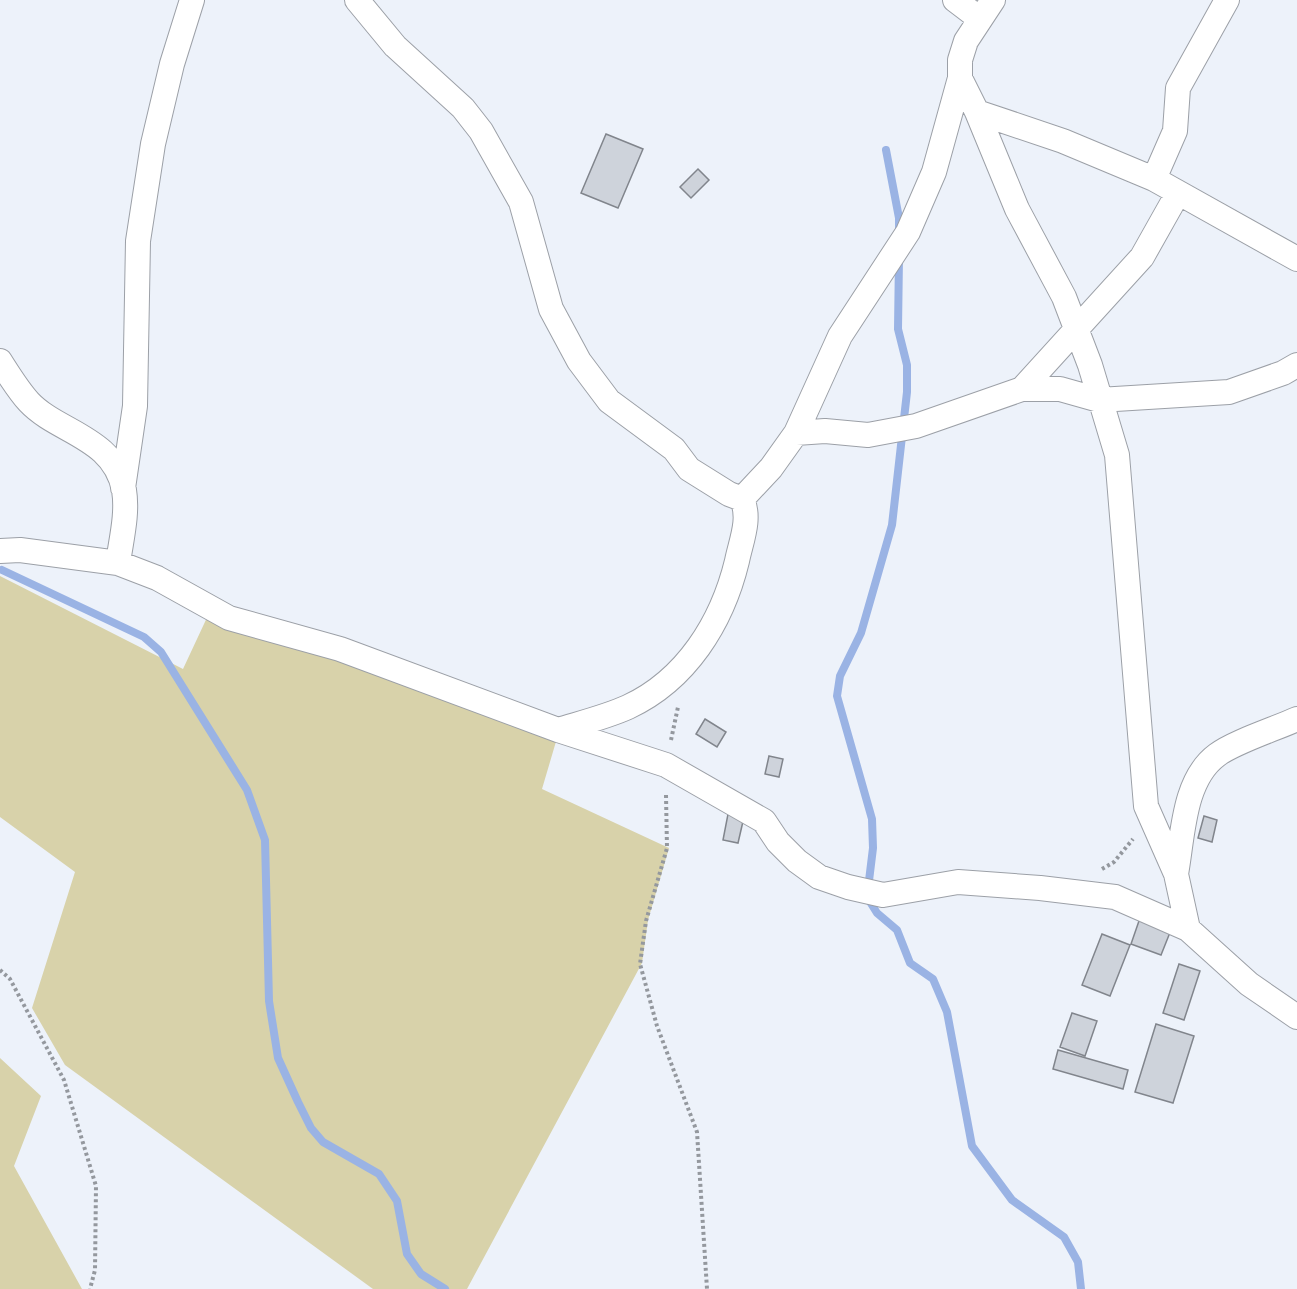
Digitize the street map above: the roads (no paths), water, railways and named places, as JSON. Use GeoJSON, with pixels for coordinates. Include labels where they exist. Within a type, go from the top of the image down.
{"type":"FeatureCollection","features":[{"type":"Feature","properties":{"kind":"street"},"geometry":{"type":"LineString","coordinates":[[118,563],[125,504],[123,488],[135,406],[138,241],[153,144],[172,64],[192,0]]}},
{"type":"Feature","properties":{"kind":"street"},"geometry":{"type":"LineString","coordinates":[[357,0],[395,45],[463,108],[481,131],[521,202],[551,309],[579,361],[609,401],[674,449],[690,470],[729,494],[742,499]]}},
{"type":"Feature","properties":{"kind":"street"},"geometry":{"type":"LineString","coordinates":[[742,499],[771,468],[796,433],[840,336],[908,232],[934,172],[960,78],[960,60],[987,9],[955,0]]}},
{"type":"Feature","properties":{"kind":"street"},"geometry":{"type":"LineString","coordinates":[[1154,179],[1175,131],[1178,88],[1227,0]]}},
{"type":"Feature","properties":{"kind":"street"},"geometry":{"type":"LineString","coordinates":[[960,78],[977,112],[1017,209],[1064,297],[1117,455],[1146,806],[1176,874],[1188,929]]}},
{"type":"Feature","properties":{"kind":"street"},"geometry":{"type":"LineString","coordinates":[[977,112],[1063,141],[1154,179],[1297,260]]}},
{"type":"Feature","properties":{"kind":"street"},"geometry":{"type":"LineString","coordinates":[[1022,389],[1142,257],[1178,193]]}},
{"type":"Feature","properties":{"kind":"street"},"geometry":{"type":"LineString","coordinates":[[0,361],[30,404],[95,445],[108,458],[123,488]]}},
{"type":"Feature","properties":{"kind":"street"},"geometry":{"type":"LineString","coordinates":[[796,433],[825,431],[868,435],[916,426],[1022,389],[1060,389],[1099,400],[1229,392],[1283,373],[1297,365]]}},
{"type":"Feature","properties":{"kind":"street"},"geometry":{"type":"LineString","coordinates":[[558,730],[627,708],[658,691],[687,665],[722,607],[735,569],[747,518],[742,499]]}},
{"type":"Feature","properties":{"kind":"street"},"geometry":{"type":"LineString","coordinates":[[0,551],[20,550],[118,563],[157,578],[229,618],[340,649],[558,730],[666,765],[764,821],[778,842],[797,861],[819,877],[848,887],[883,895],[958,882],[1065,890],[1115,897],[1188,929],[1249,984],[1297,1017]]}},
{"type":"Feature","properties":{"kind":"street"},"geometry":{"type":"LineString","coordinates":[[1176,874],[1192,788],[1202,769],[1218,754],[1297,719]]}},
{"type":"Feature","properties":{"kind":"waterway"},"geometry":{"type":"LineString","coordinates":[[886,150],[899,218],[899,232]]}},
{"type":"Feature","properties":{"kind":"waterway"},"geometry":{"type":"LineString","coordinates":[[899,257],[898,329],[907,365],[907,392],[892,525],[861,633],[840,676],[837,696],[872,819],[873,848],[867,897],[877,913],[897,930],[910,963],[933,979],[947,1012],[972,1146],[1012,1200],[1064,1237],[1078,1262],[1081,1289]]}},
{"type":"Feature","properties":{"kind":"waterway"},"geometry":{"type":"LineString","coordinates":[[2,570],[144,637],[161,652],[247,790],[265,840],[269,1001],[278,1058],[311,1128],[323,1142],[379,1174],[397,1201],[407,1254],[421,1274],[445,1289]]}}]}
